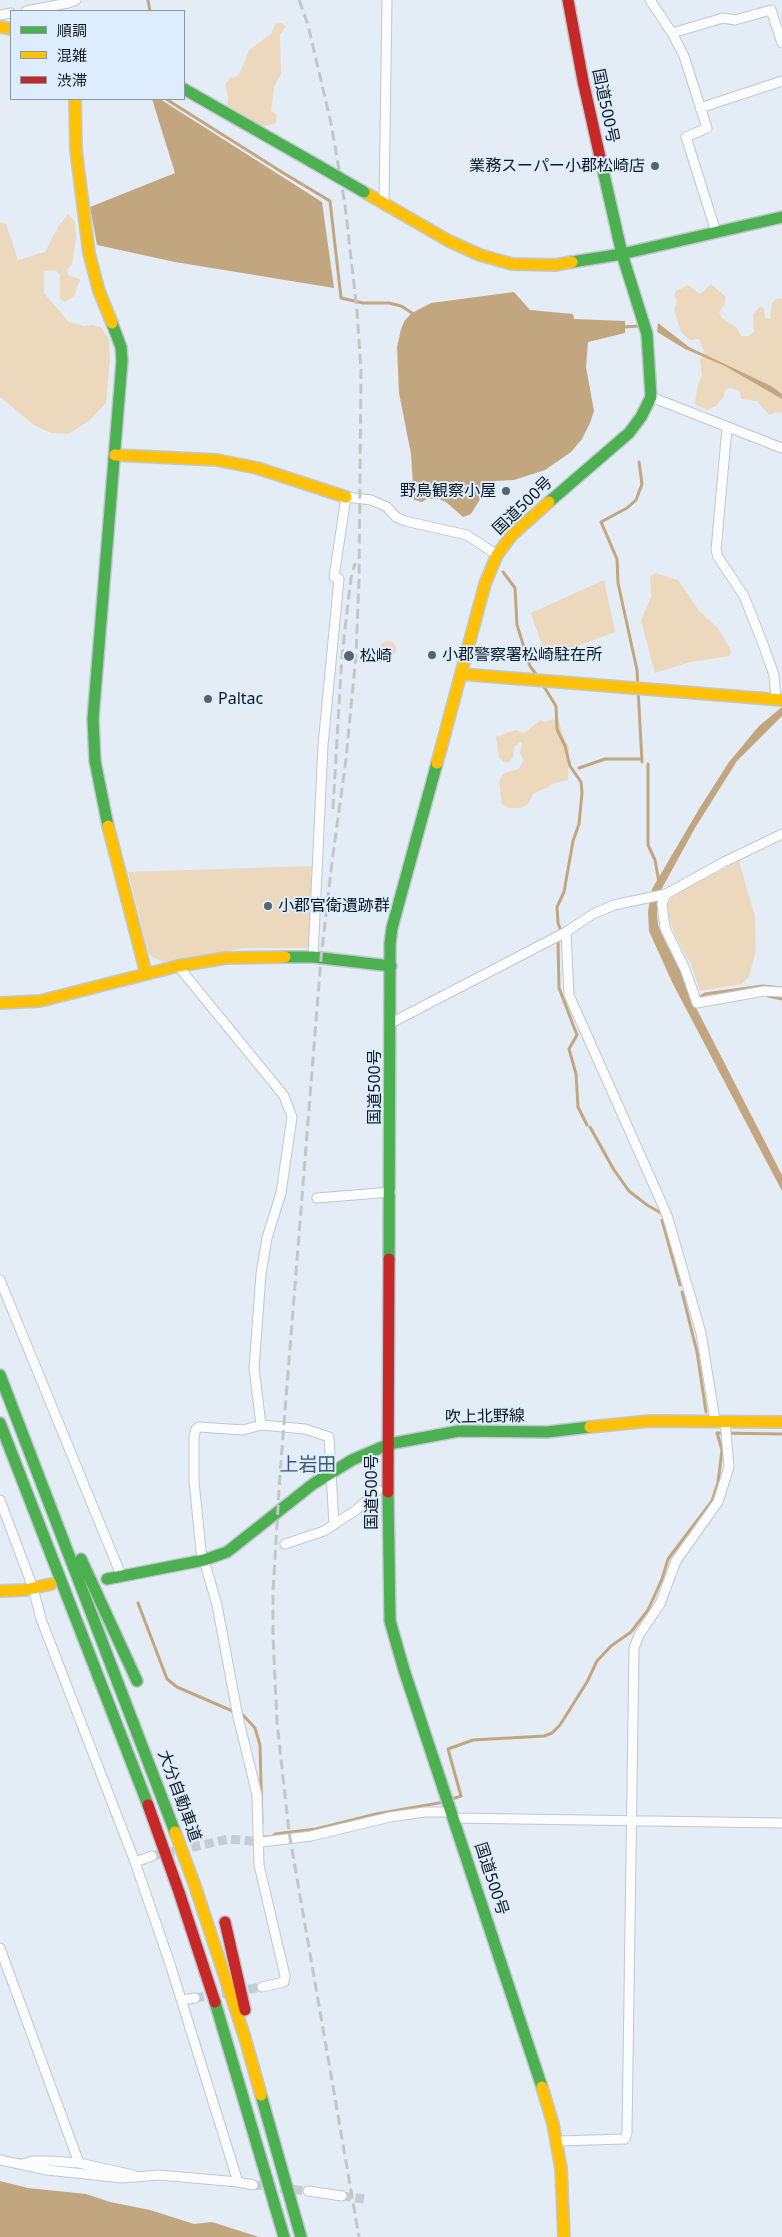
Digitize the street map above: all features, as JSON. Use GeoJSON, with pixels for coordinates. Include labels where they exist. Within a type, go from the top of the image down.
{"type":"FeatureCollection","features":[{"type":"Feature","properties":{"kind":"main road","name":"国道500号"},"geometry":{"type":"LineString","coordinates":[[564,2237],[558,2141],[526,2037],[404,1670],[390,1621],[388,1583],[391,1192],[390,944],[396,913],[485,584],[497,555],[512,535],[630,433],[651,397],[647,334],[622,254],[583,81],[568,0]]}},
{"type":"Feature","properties":{"kind":"main road"},"geometry":{"type":"LineString","coordinates":[[185,90],[449,242],[480,255],[512,264],[555,266],[622,254],[782,217]]}},
{"type":"Feature","properties":{"kind":"main road"},"geometry":{"type":"LineString","coordinates":[[76,100],[75,142],[89,253],[98,291],[114,328],[121,354],[116,455],[94,719],[95,761],[102,803],[146,973]]}},
{"type":"Feature","properties":{"kind":"main road"},"geometry":{"type":"LineString","coordinates":[[116,455],[217,460],[257,468],[346,497]]}},
{"type":"Feature","properties":{"kind":"main road"},"geometry":{"type":"LineString","coordinates":[[461,674],[779,700]]}},
{"type":"Feature","properties":{"kind":"main road"},"geometry":{"type":"LineString","coordinates":[[0,1003],[40,1001],[89,990],[146,973],[178,966],[235,958],[313,957],[391,966]]}},
{"type":"Feature","properties":{"kind":"main road","name":"大分自動車道"},"geometry":{"type":"LineString","coordinates":[[0,1375],[195,1886],[245,2038],[301,2237]]}},
{"type":"Feature","properties":{"kind":"main road"},"geometry":{"type":"LineString","coordinates":[[17,1419],[137,1681]]}},
{"type":"Feature","properties":{"kind":"main road","name":"吹上北野線"},"geometry":{"type":"LineString","coordinates":[[107,1579],[203,1560],[227,1552],[313,1484],[352,1460],[389,1444],[458,1431],[547,1432],[650,1421],[720,1420],[782,1422]]}},
{"type":"Feature","properties":{"kind":"main road","name":"大分自動車道"},"geometry":{"type":"LineString","coordinates":[[0,1423],[129,1754],[175,1883],[228,2043],[284,2237]]}},
{"type":"Feature","properties":{"kind":"main road"},"geometry":{"type":"LineString","coordinates":[[0,1591],[34,1588],[51,1584]]}},
{"type":"Feature","properties":{"kind":"main road"},"geometry":{"type":"LineString","coordinates":[[225,1922],[278,2150]]}},
{"type":"Feature","properties":{"kind":"street"},"geometry":{"type":"LineString","coordinates":[[32,10],[68,4],[76,0]]}},
{"type":"Feature","properties":{"kind":"street"},"geometry":{"type":"LineString","coordinates":[[384,203],[387,0]]}},
{"type":"Feature","properties":{"kind":"street"},"geometry":{"type":"LineString","coordinates":[[650,0],[672,33],[684,56],[707,128],[686,137],[716,232]]}},
{"type":"Feature","properties":{"kind":"street"},"geometry":{"type":"LineString","coordinates":[[672,33],[723,18],[735,20],[771,10],[782,43]]}},
{"type":"Feature","properties":{"kind":"street"},"geometry":{"type":"LineString","coordinates":[[700,108],[782,81]]}},
{"type":"Feature","properties":{"kind":"street"},"geometry":{"type":"LineString","coordinates":[[651,397],[782,448]]}},
{"type":"Feature","properties":{"kind":"street"},"geometry":{"type":"LineString","coordinates":[[727,428],[716,550],[718,557],[744,596],[764,644],[774,675],[779,700]]}},
{"type":"Feature","properties":{"kind":"street"},"geometry":{"type":"LineString","coordinates":[[313,957],[323,745],[339,579],[334,577],[346,497],[371,500],[387,507],[396,518],[405,521],[467,535],[497,555]]}},
{"type":"Feature","properties":{"kind":"street"},"geometry":{"type":"LineString","coordinates":[[391,1023],[566,932],[593,914],[614,905],[666,894],[724,862],[782,834]]}},
{"type":"Feature","properties":{"kind":"street"},"geometry":{"type":"LineString","coordinates":[[666,894],[662,904],[664,928],[685,969],[697,1003],[764,991],[782,992]]}},
{"type":"Feature","properties":{"kind":"street"},"geometry":{"type":"LineString","coordinates":[[558,2141],[624,2140],[627,2133],[634,1648],[639,1635],[660,1604],[676,1561],[718,1502],[728,1467],[701,1333],[667,1215],[569,995],[566,932]]}},
{"type":"Feature","properties":{"kind":"street"},"geometry":{"type":"LineString","coordinates":[[178,966],[280,1091],[290,1109],[292,1117],[281,1194],[267,1238],[261,1274],[254,1368],[261,1425]]}},
{"type":"Feature","properties":{"kind":"street"},"geometry":{"type":"LineString","coordinates":[[317,1198],[391,1192]]}},
{"type":"Feature","properties":{"kind":"street"},"geometry":{"type":"LineString","coordinates":[[0,1280],[4,1306],[121,1575]]}},
{"type":"Feature","properties":{"kind":"street"},"geometry":{"type":"LineString","coordinates":[[262,1987],[284,1982],[285,1976],[259,1865],[256,1795],[238,1717],[217,1605],[203,1560],[194,1482],[196,1429],[199,1427],[243,1430],[261,1425],[305,1430],[329,1436],[334,1525]]}},
{"type":"Feature","properties":{"kind":"street"},"geometry":{"type":"LineString","coordinates":[[285,1544],[324,1531],[356,1510],[378,1490]]}},
{"type":"Feature","properties":{"kind":"street"},"geometry":{"type":"LineString","coordinates":[[0,1500],[34,1588],[44,1627],[135,1862],[182,2000],[238,2182]]}},
{"type":"Feature","properties":{"kind":"street"},"geometry":{"type":"LineString","coordinates":[[262,1842],[311,1836],[390,1817],[425,1812],[452,1815],[782,1823]]}},
{"type":"Feature","properties":{"kind":"street"},"geometry":{"type":"LineString","coordinates":[[135,1862],[152,1856]]}},
{"type":"Feature","properties":{"kind":"street"},"geometry":{"type":"LineString","coordinates":[[0,1948],[79,2163]]}},
{"type":"Feature","properties":{"kind":"street"},"geometry":{"type":"LineString","coordinates":[[182,2000],[195,1998]]}},
{"type":"Feature","properties":{"kind":"street"},"geometry":{"type":"LineString","coordinates":[[0,2160],[19,2165],[103,2176],[176,2176],[253,2185]]}},
{"type":"Feature","properties":{"kind":"street"},"geometry":{"type":"LineString","coordinates":[[19,2165],[32,2161],[79,2163],[140,2177]]}},
{"type":"Feature","properties":{"kind":"street"},"geometry":{"type":"LineString","coordinates":[[308,2191],[342,2196]]}},
{"type":"Feature","properties":{"kind":"shaded area"},"geometry":{"type":"Polygon","coordinates":[[[282,23],[286,27],[280,34],[281,74],[274,87],[271,111],[277,115],[276,123],[260,126],[227,110],[228,97],[225,85],[230,77],[234,78],[240,73],[249,50],[272,33],[275,24],[282,23]]]}},
{"type":"Feature","properties":{"kind":"shaded area"},"geometry":{"type":"Polygon","coordinates":[[[152,100],[162,100],[322,202],[334,288],[175,262],[97,245],[90,207],[175,173],[152,100]]]}},
{"type":"Feature","properties":{"kind":"shaded area"},"geometry":{"type":"Polygon","coordinates":[[[68,214],[75,222],[76,237],[72,264],[67,270],[68,275],[80,279],[74,296],[65,302],[60,299],[60,274],[55,270],[44,271],[44,293],[69,322],[102,328],[109,340],[110,359],[106,403],[90,420],[69,434],[51,433],[34,425],[0,397],[0,222],[6,224],[18,260],[45,252],[58,227],[68,214]]]}},
{"type":"Feature","properties":{"kind":"shaded area"},"geometry":{"type":"Polygon","coordinates":[[[711,284],[726,297],[724,306],[719,312],[722,318],[737,328],[741,336],[748,336],[754,332],[753,315],[759,307],[764,308],[765,318],[770,319],[772,303],[778,298],[782,299],[782,413],[776,412],[769,415],[757,401],[741,399],[740,391],[730,388],[725,390],[724,396],[716,406],[707,410],[695,404],[697,389],[702,375],[700,360],[705,353],[699,339],[690,340],[681,332],[674,310],[677,301],[674,296],[676,291],[688,285],[700,294],[711,284]]]}},
{"type":"Feature","properties":{"kind":"shaded area"},"geometry":{"type":"Polygon","coordinates":[[[514,292],[530,310],[573,314],[574,319],[625,321],[625,333],[588,342],[586,367],[594,411],[590,423],[582,439],[571,452],[545,470],[514,480],[495,481],[485,491],[471,514],[463,517],[446,502],[439,499],[427,499],[422,502],[414,500],[411,454],[399,393],[397,347],[405,320],[412,313],[431,303],[514,292]]]}},
{"type":"Feature","properties":{"kind":"shaded area"},"geometry":{"type":"Polygon","coordinates":[[[658,323],[689,347],[771,386],[782,394],[782,399],[725,366],[685,349],[657,332],[658,323]]]}},
{"type":"Feature","properties":{"kind":"shaded area"},"geometry":{"type":"Polygon","coordinates":[[[655,573],[678,580],[699,611],[717,627],[731,650],[730,656],[691,662],[655,673],[641,621],[651,597],[650,577],[655,573]]]}},
{"type":"Feature","properties":{"kind":"shaded area"},"geometry":{"type":"Polygon","coordinates":[[[604,580],[615,632],[546,658],[531,613],[604,580]]]}},
{"type":"Feature","properties":{"kind":"shaded area"},"geometry":{"type":"Polygon","coordinates":[[[388,641],[396,649],[388,657],[380,649],[388,641]]]}},
{"type":"Feature","properties":{"kind":"shaded area"},"geometry":{"type":"Polygon","coordinates":[[[782,707],[782,716],[737,761],[695,828],[661,890],[657,913],[658,925],[682,974],[690,996],[782,1175],[782,1191],[673,984],[649,931],[648,911],[652,889],[729,762],[759,726],[782,707]]]}},
{"type":"Feature","properties":{"kind":"shaded area"},"geometry":{"type":"Polygon","coordinates":[[[558,718],[563,736],[569,747],[568,780],[552,784],[534,793],[527,805],[521,808],[509,808],[502,804],[499,782],[502,775],[519,769],[524,760],[520,753],[522,744],[520,742],[514,747],[513,757],[508,763],[504,762],[499,757],[496,737],[515,730],[524,733],[541,720],[544,722],[558,718]]]}},
{"type":"Feature","properties":{"kind":"shaded area"},"geometry":{"type":"Polygon","coordinates":[[[739,861],[755,917],[756,950],[749,977],[742,984],[700,991],[691,964],[676,937],[669,918],[668,904],[673,895],[739,861]]]}},
{"type":"Feature","properties":{"kind":"shaded area"},"geometry":{"type":"Polygon","coordinates":[[[312,866],[309,948],[245,948],[162,962],[149,955],[128,872],[312,866]]]}},
{"type":"Feature","properties":{"kind":"shaded area"},"geometry":{"type":"Polygon","coordinates":[[[0,2181],[28,2188],[86,2194],[110,2202],[150,2210],[194,2224],[212,2222],[259,2237],[0,2237],[0,2181]]]}},
{"type":"Feature","properties":{"kind":"waterway"},"geometry":{"type":"LineString","coordinates":[[148,0],[150,10]]}},
{"type":"Feature","properties":{"kind":"waterway"},"geometry":{"type":"LineString","coordinates":[[168,100],[330,201],[341,298],[363,303],[389,303],[401,306],[412,313],[412,316]]}},
{"type":"Feature","properties":{"kind":"waterway"},"geometry":{"type":"LineString","coordinates":[[623,327],[639,326]]}},
{"type":"Feature","properties":{"kind":"waterway"},"geometry":{"type":"LineString","coordinates":[[639,462],[642,484],[636,500],[627,508],[601,522],[617,559],[618,583],[637,670],[642,762]]}},
{"type":"Feature","properties":{"kind":"waterway"},"geometry":{"type":"LineString","coordinates":[[503,572],[515,588],[517,625],[530,666],[538,677]]}},
{"type":"Feature","properties":{"kind":"waterway"},"geometry":{"type":"LineString","coordinates":[[543,685],[556,706],[557,729],[565,746],[570,766],[581,782],[582,793],[579,824],[573,841],[564,892],[557,907],[558,923],[561,931]]}},
{"type":"Feature","properties":{"kind":"waterway"},"geometry":{"type":"LineString","coordinates":[[579,768],[605,759],[641,759]]}},
{"type":"Feature","properties":{"kind":"waterway"},"geometry":{"type":"LineString","coordinates":[[648,764],[648,845],[655,860],[659,882]]}},
{"type":"Feature","properties":{"kind":"waterway"},"geometry":{"type":"LineString","coordinates":[[558,940],[559,988],[577,1035],[569,1049],[576,1074],[578,1107],[587,1125]]}},
{"type":"Feature","properties":{"kind":"waterway"},"geometry":{"type":"LineString","coordinates":[[699,998],[705,994],[763,986],[782,988]]}},
{"type":"Feature","properties":{"kind":"waterway"},"geometry":{"type":"LineString","coordinates":[[766,993],[768,996],[782,999]]}},
{"type":"Feature","properties":{"kind":"waterway"},"geometry":{"type":"LineString","coordinates":[[590,1127],[614,1170],[629,1191],[661,1213]]}},
{"type":"Feature","properties":{"kind":"waterway"},"geometry":{"type":"LineString","coordinates":[[662,1220],[680,1285]]}},
{"type":"Feature","properties":{"kind":"waterway"},"geometry":{"type":"LineString","coordinates":[[682,1292],[697,1352],[706,1412]]}},
{"type":"Feature","properties":{"kind":"waterway"},"geometry":{"type":"LineString","coordinates":[[452,1799],[461,1796],[448,1749],[473,1740],[544,1736],[552,1733],[560,1725],[587,1682],[597,1661],[611,1646],[631,1632],[648,1610],[662,1579],[668,1559],[712,1501],[718,1483],[722,1450],[717,1433],[782,1434]]}},
{"type":"Feature","properties":{"kind":"waterway"},"geometry":{"type":"LineString","coordinates":[[138,1603],[167,1679],[177,1687],[244,1716],[255,1728],[260,1745],[262,1823]]}},
{"type":"Feature","properties":{"kind":"waterway"},"geometry":{"type":"LineString","coordinates":[[261,1837],[272,1837],[275,1834],[316,1829],[376,1814],[444,1802]]}},
{"type":"Feature","properties":{"kind":"tunnel"},"geometry":{"type":"LineString","coordinates":[[152,1856],[229,1839],[262,1842]]}},
{"type":"Feature","properties":{"kind":"tunnel"},"geometry":{"type":"LineString","coordinates":[[195,1998],[262,1987]]}},
{"type":"Feature","properties":{"kind":"tunnel"},"geometry":{"type":"LineString","coordinates":[[253,2185],[308,2191]]}},
{"type":"Feature","properties":{"kind":"tunnel"},"geometry":{"type":"LineString","coordinates":[[342,2196],[364,2199]]}},
{"type":"Feature","properties":{"kind":"railway"},"geometry":{"type":"LineString","coordinates":[[299,0],[308,25],[331,123],[345,205],[357,311],[361,370],[359,580],[356,655],[346,759],[321,958],[280,1474],[273,1591],[273,1635],[277,1722],[289,1832],[359,2237]]}},
{"type":"Feature","properties":{"kind":"railway"},"geometry":{"type":"LineString","coordinates":[[333,809],[342,655],[351,578],[355,563]]}},
{"type":"Feature","properties":{"kind":"traffic: fast"},"geometry":{"type":"LineString","coordinates":[[185,90],[312,162]]}},
{"type":"Feature","properties":{"kind":"traffic: fast"},"geometry":{"type":"LineString","coordinates":[[312,162],[364,192]]}},
{"type":"Feature","properties":{"kind":"traffic: fast"},"geometry":{"type":"LineString","coordinates":[[549,502],[629,433],[641,417],[651,397],[647,334],[622,254],[602,166]]}},
{"type":"Feature","properties":{"kind":"traffic: fast"},"geometry":{"type":"LineString","coordinates":[[572,262],[622,254],[782,217]]}},
{"type":"Feature","properties":{"kind":"traffic: fast"},"geometry":{"type":"LineString","coordinates":[[108,826],[95,761],[93,719],[122,361],[121,347],[112,323]]}},
{"type":"Feature","properties":{"kind":"traffic: fast"},"geometry":{"type":"LineString","coordinates":[[389,1259],[390,944],[392,928],[437,763]]}},
{"type":"Feature","properties":{"kind":"traffic: fast"},"geometry":{"type":"LineString","coordinates":[[285,957],[313,957],[391,966]]}},
{"type":"Feature","properties":{"kind":"traffic: fast"},"geometry":{"type":"LineString","coordinates":[[0,1375],[175,1832]]}},
{"type":"Feature","properties":{"kind":"traffic: fast"},"geometry":{"type":"LineString","coordinates":[[0,1423],[148,1805]]}},
{"type":"Feature","properties":{"kind":"traffic: fast"},"geometry":{"type":"LineString","coordinates":[[107,1579],[204,1560],[227,1552],[313,1484],[352,1460],[389,1444],[459,1431],[547,1432],[590,1427]]}},
{"type":"Feature","properties":{"kind":"traffic: fast"},"geometry":{"type":"LineString","coordinates":[[388,1492],[390,1621],[404,1670],[542,2087]]}},
{"type":"Feature","properties":{"kind":"traffic: fast"},"geometry":{"type":"LineString","coordinates":[[81,1559],[137,1681]]}},
{"type":"Feature","properties":{"kind":"traffic: fast"},"geometry":{"type":"LineString","coordinates":[[215,2002],[284,2237]]}},
{"type":"Feature","properties":{"kind":"traffic: fast"},"geometry":{"type":"LineString","coordinates":[[261,2095],[301,2237]]}},
{"type":"Feature","properties":{"kind":"traffic: slow"},"geometry":{"type":"LineString","coordinates":[[0,27],[10,29]]}},
{"type":"Feature","properties":{"kind":"traffic: slow"},"geometry":{"type":"LineString","coordinates":[[75,100],[76,150],[89,253],[99,291],[112,323]]}},
{"type":"Feature","properties":{"kind":"traffic: slow"},"geometry":{"type":"LineString","coordinates":[[364,192],[449,241],[480,255],[512,264],[555,265],[572,262]]}},
{"type":"Feature","properties":{"kind":"traffic: slow"},"geometry":{"type":"LineString","coordinates":[[115,455],[217,460],[257,468],[346,497]]}},
{"type":"Feature","properties":{"kind":"traffic: slow"},"geometry":{"type":"LineString","coordinates":[[437,763],[485,584],[497,555],[512,535],[549,502]]}},
{"type":"Feature","properties":{"kind":"traffic: slow"},"geometry":{"type":"LineString","coordinates":[[461,674],[782,700]]}},
{"type":"Feature","properties":{"kind":"traffic: slow"},"geometry":{"type":"LineString","coordinates":[[108,826],[146,973]]}},
{"type":"Feature","properties":{"kind":"traffic: slow"},"geometry":{"type":"LineString","coordinates":[[0,1003],[40,1001],[178,966],[226,958],[285,957]]}},
{"type":"Feature","properties":{"kind":"traffic: slow"},"geometry":{"type":"LineString","coordinates":[[590,1427],[650,1421],[782,1422]]}},
{"type":"Feature","properties":{"kind":"traffic: slow"},"geometry":{"type":"LineString","coordinates":[[0,1591],[25,1590],[51,1584]]}},
{"type":"Feature","properties":{"kind":"traffic: slow"},"geometry":{"type":"LineString","coordinates":[[175,1832],[195,1886],[245,2038],[261,2095]]}},
{"type":"Feature","properties":{"kind":"traffic: slow"},"geometry":{"type":"LineString","coordinates":[[542,2087],[553,2124],[561,2168],[564,2237]]}},
{"type":"Feature","properties":{"kind":"traffic: jam"},"geometry":{"type":"LineString","coordinates":[[568,0],[583,81],[602,166]]}},
{"type":"Feature","properties":{"kind":"traffic: jam"},"geometry":{"type":"LineString","coordinates":[[388,1492],[389,1259]]}},
{"type":"Feature","properties":{"kind":"traffic: jam"},"geometry":{"type":"LineString","coordinates":[[148,1805],[215,2002]]}},
{"type":"Feature","properties":{"kind":"traffic: jam"},"geometry":{"type":"LineString","coordinates":[[225,1922],[245,2010]]}},
{"type":"Feature","properties":{"kind":"place","name":"業務スーパー小郡松崎店"},"geometry":{"type":"Point","coordinates":[655,166]}},
{"type":"Feature","properties":{"kind":"place","name":"野鳥観察小屋"},"geometry":{"type":"Point","coordinates":[506,491]}},
{"type":"Feature","properties":{"kind":"place","name":"小郡警察署松崎駐在所"},"geometry":{"type":"Point","coordinates":[432,655]}},
{"type":"Feature","properties":{"kind":"place","name":"松崎"},"geometry":{"type":"Point","coordinates":[349,656]}},
{"type":"Feature","properties":{"kind":"place","name":"Paltac"},"geometry":{"type":"Point","coordinates":[208,699]}},
{"type":"Feature","properties":{"kind":"place","name":"小郡官衛遺跡群"},"geometry":{"type":"Point","coordinates":[268,906]}},
{"type":"Feature","properties":{"kind":"district","name":"上岩田"},"geometry":{"type":"Point","coordinates":[308,1466]}}]}
